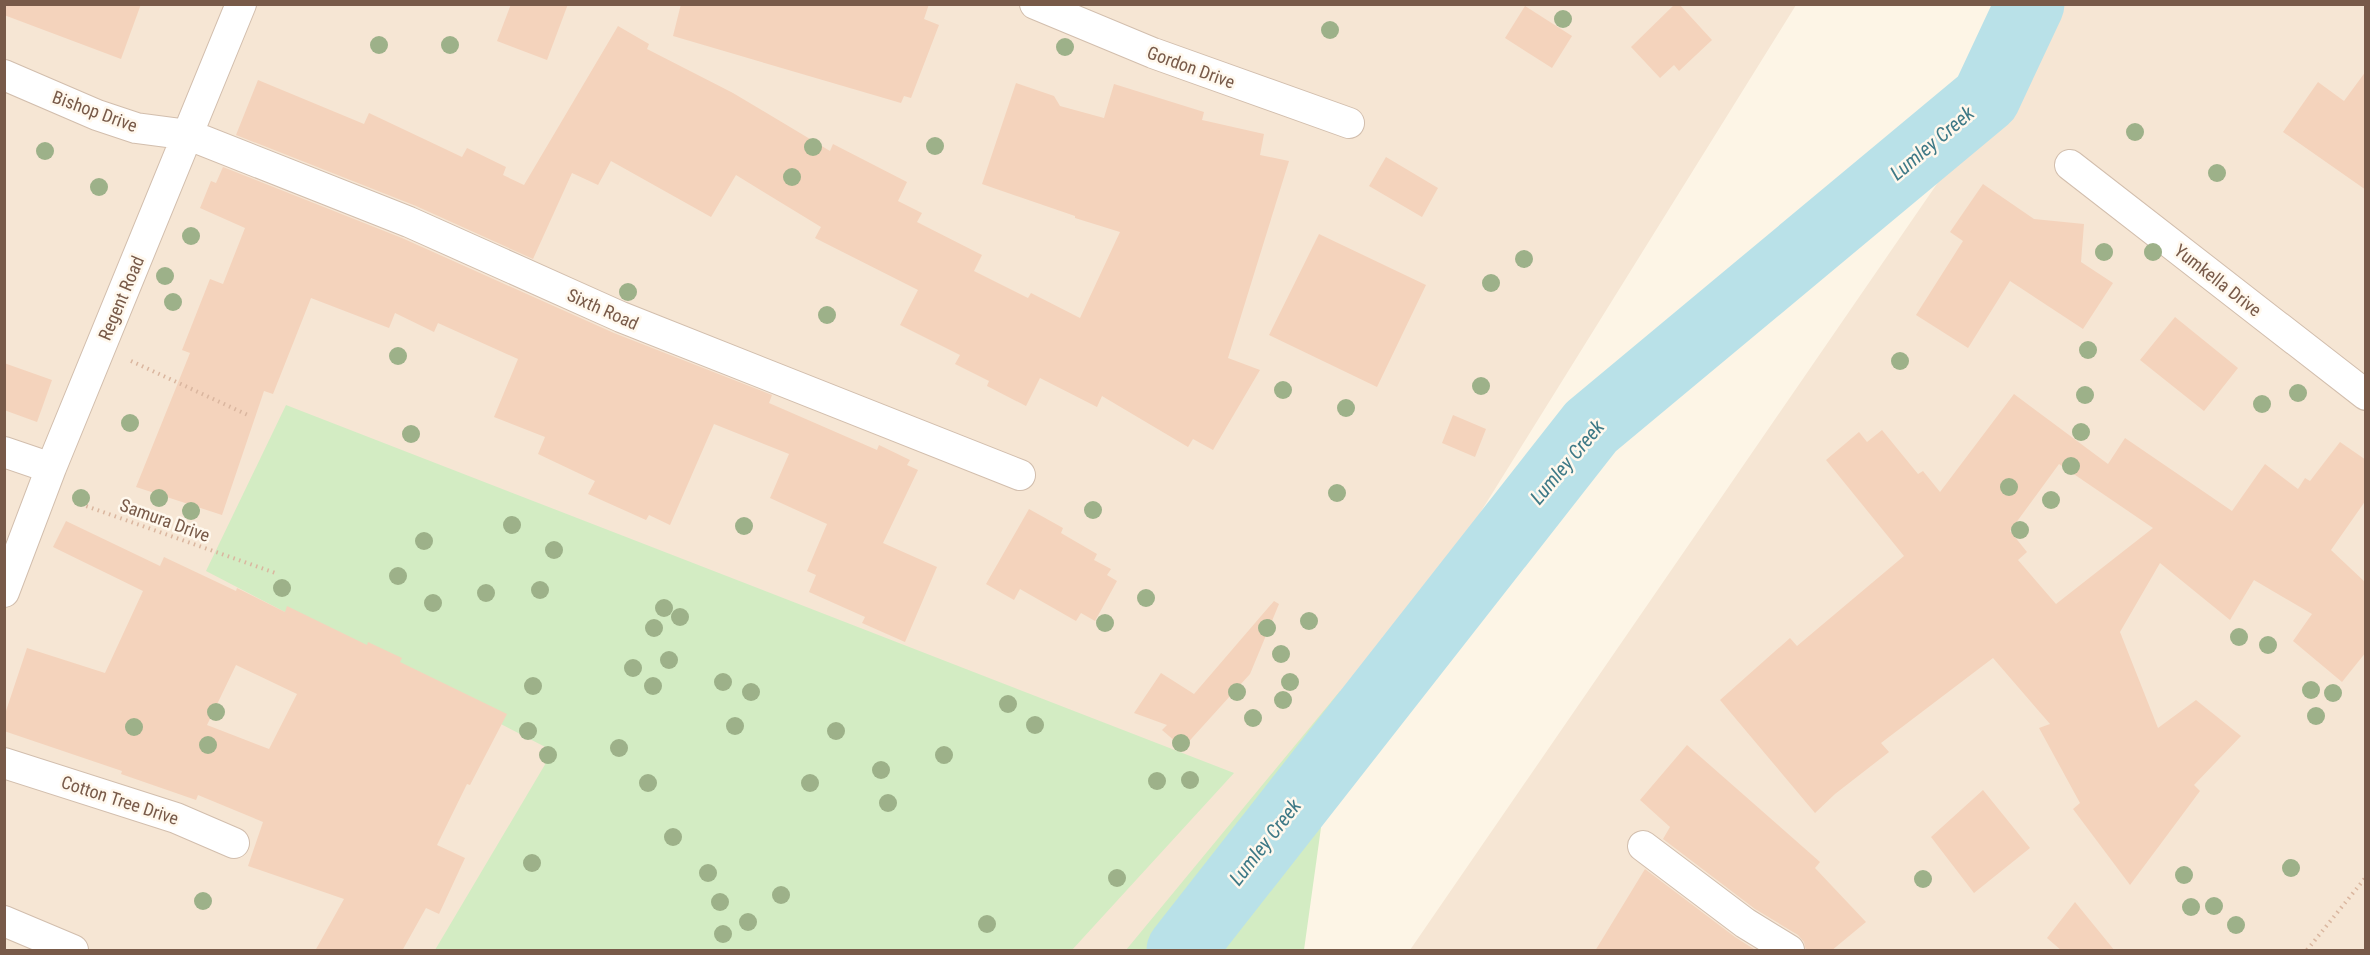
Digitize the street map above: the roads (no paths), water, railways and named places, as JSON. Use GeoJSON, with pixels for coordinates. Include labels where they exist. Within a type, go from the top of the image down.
{"type":"FeatureCollection","features":[{"type":"Feature","properties":{"kind":"street","name":"Regent Road"},"geometry":{"type":"LineString","coordinates":[[4,592],[101,345],[241,4]]}},
{"type":"Feature","properties":{"kind":"street","name":"Gordon Drive"},"geometry":{"type":"LineString","coordinates":[[1035,4],[1153,54],[1349,123]]}},
{"type":"Feature","properties":{"kind":"street","name":"Bishop Drive"},"geometry":{"type":"LineString","coordinates":[[4,75],[97,115],[136,128],[189,135]]}},
{"type":"Feature","properties":{"kind":"street","name":"Sixth Road"},"geometry":{"type":"LineString","coordinates":[[189,135],[409,222],[621,317],[1020,475]]}},
{"type":"Feature","properties":{"kind":"street","name":"Yumkella Drive"},"geometry":{"type":"LineString","coordinates":[[2070,165],[2366,395]]}},
{"type":"Feature","properties":{"kind":"street"},"geometry":{"type":"LineString","coordinates":[[4,452],[47,479]]}},
{"type":"Feature","properties":{"kind":"street","name":"Cotton Tree Drive"},"geometry":{"type":"LineString","coordinates":[[4,763],[176,818],[234,843]]}},
{"type":"Feature","properties":{"kind":"street"},"geometry":{"type":"LineString","coordinates":[[1643,846],[1745,923],[1789,951]]}},
{"type":"Feature","properties":{"kind":"street"},"geometry":{"type":"LineString","coordinates":[[4,921],[73,951]]}},
{"type":"Feature","properties":{"kind":"waterway","name":"Lumley Creek"},"geometry":{"type":"LineString","coordinates":[[1181,950],[1591,427],[1986,98],[2030,4]]}}]}
